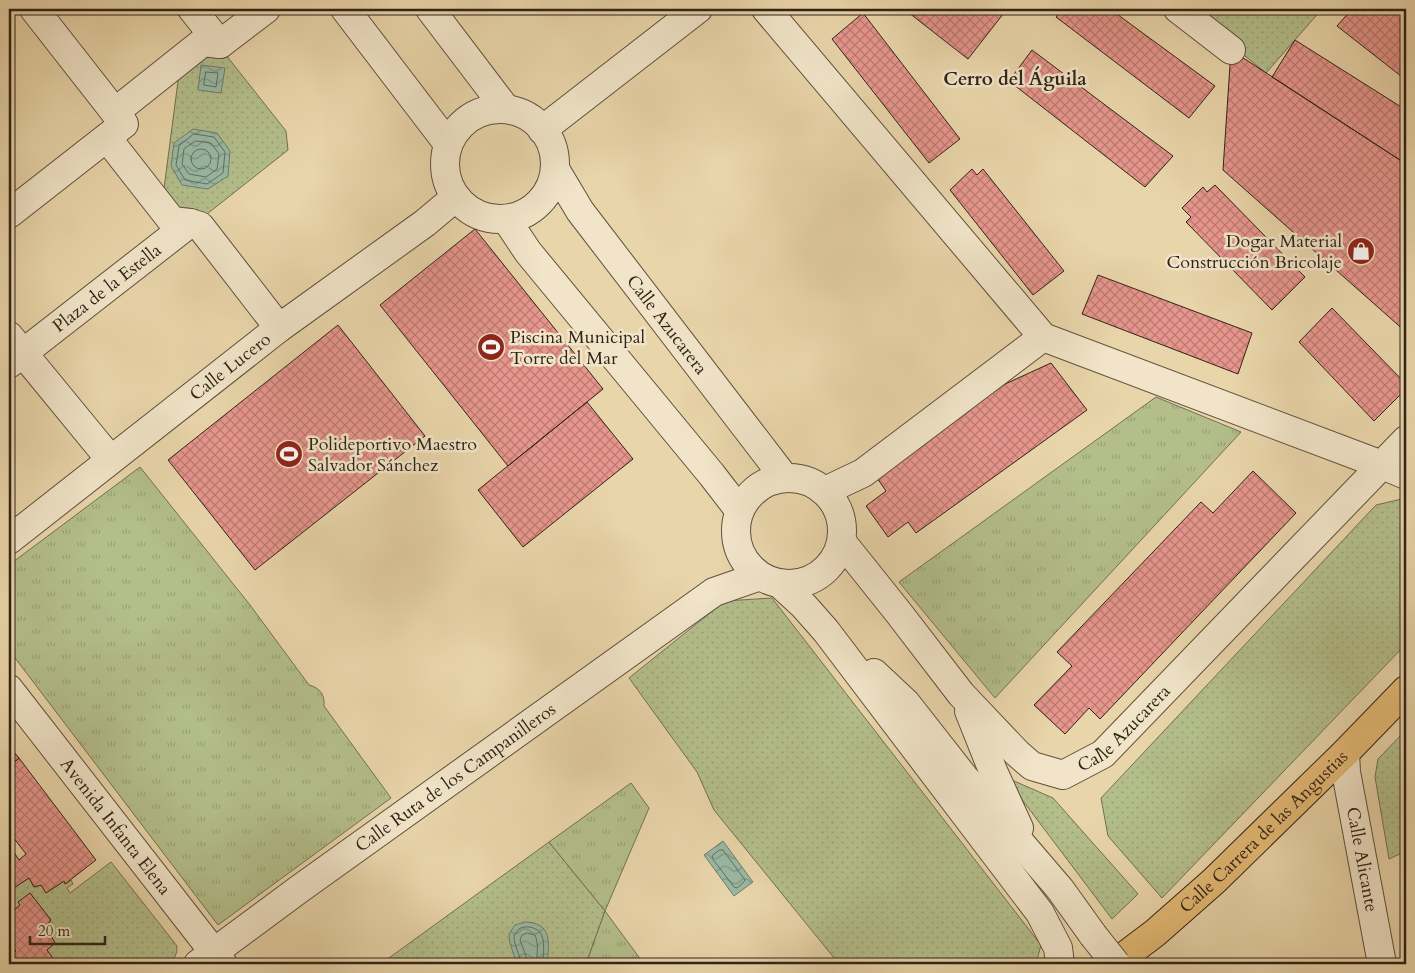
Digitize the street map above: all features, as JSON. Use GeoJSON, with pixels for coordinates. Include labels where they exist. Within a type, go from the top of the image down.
{"type":"FeatureCollection","features":[{"type":"Feature","properties":{"kind":"main road","name":"Calle Carrera de las Angustias"},"geometry":{"type":"LineString","coordinates":[[1115,964],[1155,933],[1214,882],[1406,690]]}},
{"type":"Feature","properties":{"kind":"street"},"geometry":{"type":"LineString","coordinates":[[34,9],[116,125],[172,221],[200,226],[279,328]]}},
{"type":"Feature","properties":{"kind":"street"},"geometry":{"type":"LineString","coordinates":[[192,9],[220,44]]}},
{"type":"Feature","properties":{"kind":"street"},"geometry":{"type":"LineString","coordinates":[[9,214],[116,125],[203,42],[220,44],[266,9]]}},
{"type":"Feature","properties":{"kind":"street"},"geometry":{"type":"LineString","coordinates":[[345,9],[448,144]]}},
{"type":"Feature","properties":{"kind":"street"},"geometry":{"type":"LineString","coordinates":[[430,9],[506,109]]}},
{"type":"Feature","properties":{"kind":"street"},"geometry":{"type":"LineString","coordinates":[[542,130],[698,9]]}},
{"type":"Feature","properties":{"kind":"street"},"geometry":{"type":"LineString","coordinates":[[766,9],[1043,337],[1394,470]]}},
{"type":"Feature","properties":{"kind":"street"},"geometry":{"type":"LineString","coordinates":[[1178,9],[1231,50]]}},
{"type":"Feature","properties":{"kind":"street"},"geometry":{"type":"LineString","coordinates":[[506,109],[520,113],[532,120],[542,130],[550,142],[554,155],[555,169],[550,187],[539,202],[524,214],[506,219],[489,218],[472,212],[456,197],[446,177],[445,155],[448,144],[461,124],[482,112],[506,109]]}},
{"type":"Feature","properties":{"kind":"street","name":"Calle Azucarera"},"geometry":{"type":"LineString","coordinates":[[555,169],[580,211],[784,477]]}},
{"type":"Feature","properties":{"kind":"street","name":"Calle Lucero"},"geometry":{"type":"LineString","coordinates":[[9,540],[279,328],[425,223],[456,197]]}},
{"type":"Feature","properties":{"kind":"street"},"geometry":{"type":"LineString","coordinates":[[506,219],[528,252],[739,510]]}},
{"type":"Feature","properties":{"kind":"street","name":"Plaza de la Estella"},"geometry":{"type":"LineString","coordinates":[[13,351],[190,223]]}},
{"type":"Feature","properties":{"kind":"street"},"geometry":{"type":"LineString","coordinates":[[825,491],[863,472],[1043,337]]}},
{"type":"Feature","properties":{"kind":"street"},"geometry":{"type":"LineString","coordinates":[[13,351],[110,459]]}},
{"type":"Feature","properties":{"kind":"street","name":"Calle Azucarera"},"geometry":{"type":"LineString","coordinates":[[842,529],[898,612],[962,694],[1017,753],[1032,766],[1062,775],[1103,754],[1394,470],[1406,440]]}},
{"type":"Feature","properties":{"kind":"street"},"geometry":{"type":"LineString","coordinates":[[770,580],[801,584],[815,578],[828,569],[837,557],[842,529],[863,472]]}},
{"type":"Feature","properties":{"kind":"street"},"geometry":{"type":"LineString","coordinates":[[842,529],[838,507],[825,491],[806,480],[784,477],[766,482],[750,494],[739,510],[736,524],[736,539],[740,553],[749,566],[804,606],[826,631],[1040,913],[1058,948],[1060,964]]}},
{"type":"Feature","properties":{"kind":"street","name":"Calle Ruta de los Campanilleros"},"geometry":{"type":"LineString","coordinates":[[212,960],[714,592],[740,553]]}},
{"type":"Feature","properties":{"kind":"street","name":"Calle Ruta de los Campanilleros"},"geometry":{"type":"LineString","coordinates":[[714,592],[770,580]]}},
{"type":"Feature","properties":{"kind":"street"},"geometry":{"type":"LineString","coordinates":[[826,631],[906,703],[964,777],[1060,889],[1115,964]]}},
{"type":"Feature","properties":{"kind":"street","name":"Avenida Infanta Elena"},"geometry":{"type":"LineString","coordinates":[[9,689],[212,960]]}},
{"type":"Feature","properties":{"kind":"street"},"geometry":{"type":"LineString","coordinates":[[962,694],[993,771],[1032,857]]}},
{"type":"Feature","properties":{"kind":"street","name":"Calle Alicante"},"geometry":{"type":"LineString","coordinates":[[1345,752],[1346,772],[1382,964]]}},
{"type":"Feature","properties":{"kind":"green space"},"geometry":{"type":"Polygon","coordinates":[[[1187,9],[1322,9],[1266,73],[1187,9]]]}},
{"type":"Feature","properties":{"kind":"green space"},"geometry":{"type":"Polygon","coordinates":[[[200,51],[226,55],[286,131],[288,150],[207,214],[174,211],[163,196],[180,66],[200,51]]]}},
{"type":"Feature","properties":{"kind":"green space"},"geometry":{"type":"Polygon","coordinates":[[[1156,397],[1241,432],[995,698],[899,582],[1156,397]]]}},
{"type":"Feature","properties":{"kind":"green space"},"geometry":{"type":"Polygon","coordinates":[[[140,467],[250,605],[309,685],[321,692],[324,698],[324,706],[391,798],[218,925],[9,650],[9,565],[140,467]]]}},
{"type":"Feature","properties":{"kind":"green space"},"geometry":{"type":"Polygon","coordinates":[[[1406,498],[1406,644],[1162,898],[1108,836],[1101,798],[1376,505],[1406,498]]]}},
{"type":"Feature","properties":{"kind":"green space"},"geometry":{"type":"Polygon","coordinates":[[[772,598],[1041,945],[1036,964],[839,964],[714,810],[697,772],[629,678],[725,601],[772,598]]]}},
{"type":"Feature","properties":{"kind":"green space"},"geometry":{"type":"Polygon","coordinates":[[[1406,730],[1406,851],[1389,859],[1375,777],[1378,759],[1406,730]]]}},
{"type":"Feature","properties":{"kind":"green space"},"geometry":{"type":"Polygon","coordinates":[[[1005,777],[1053,798],[1138,894],[1112,919],[1005,777]]]}},
{"type":"Feature","properties":{"kind":"green space"},"geometry":{"type":"Polygon","coordinates":[[[631,783],[649,808],[605,911],[549,842],[631,783]]]}},
{"type":"Feature","properties":{"kind":"green space"},"geometry":{"type":"Polygon","coordinates":[[[549,842],[605,911],[586,964],[382,963],[549,842]]]}},
{"type":"Feature","properties":{"kind":"green space"},"geometry":{"type":"Polygon","coordinates":[[[111,862],[177,946],[175,956],[168,964],[57,964],[47,950],[55,943],[46,927],[51,920],[30,893],[10,914],[9,891],[29,878],[34,887],[41,885],[46,893],[64,881],[66,884],[71,880],[73,884],[67,888],[70,893],[111,862]]]}},
{"type":"Feature","properties":{"kind":"green space"},"geometry":{"type":"Polygon","coordinates":[[[605,911],[644,964],[586,964],[605,911]]]}},
{"type":"Feature","properties":{"kind":"water"},"geometry":{"type":"Polygon","coordinates":[[[201,65],[225,68],[221,93],[198,90],[201,65]]]}},
{"type":"Feature","properties":{"kind":"water"},"geometry":{"type":"Polygon","coordinates":[[[193,129],[217,133],[230,151],[228,176],[208,189],[182,185],[171,166],[174,143],[193,129]]]}},
{"type":"Feature","properties":{"kind":"water"},"geometry":{"type":"Polygon","coordinates":[[[723,841],[753,882],[734,896],[704,855],[723,841]]]}},
{"type":"Feature","properties":{"kind":"water"},"geometry":{"type":"Polygon","coordinates":[[[525,922],[534,923],[545,930],[548,942],[547,964],[516,964],[509,934],[515,925],[525,922]]]}},
{"type":"Feature","properties":{"kind":"building"},"geometry":{"type":"Polygon","coordinates":[[[904,9],[1007,9],[968,59],[904,9]]]}},
{"type":"Feature","properties":{"kind":"building"},"geometry":{"type":"Polygon","coordinates":[[[1062,9],[1110,9],[1215,86],[1189,118],[1056,17],[1062,9]]]}},
{"type":"Feature","properties":{"kind":"building"},"geometry":{"type":"Polygon","coordinates":[[[1352,9],[1406,9],[1406,80],[1337,26],[1352,9]]]}},
{"type":"Feature","properties":{"kind":"building"},"geometry":{"type":"Polygon","coordinates":[[[863,13],[960,139],[929,163],[832,39],[863,13]]]}},
{"type":"Feature","properties":{"kind":"building"},"geometry":{"type":"Polygon","coordinates":[[[1295,40],[1406,110],[1406,164],[1272,77],[1295,40]]]}},
{"type":"Feature","properties":{"kind":"building"},"geometry":{"type":"Polygon","coordinates":[[[1032,50],[1173,156],[1145,187],[1009,81],[1032,50]]]}},
{"type":"Feature","properties":{"kind":"building","name":"Dogar Material Construcción Bricolaje"},"geometry":{"type":"Polygon","coordinates":[[[1231,50],[1406,164],[1406,332],[1223,170],[1231,50]]]}},
{"type":"Feature","properties":{"kind":"building"},"geometry":{"type":"Polygon","coordinates":[[[972,169],[977,175],[983,169],[1064,271],[1033,295],[950,190],[972,169]]]}},
{"type":"Feature","properties":{"kind":"building"},"geometry":{"type":"Polygon","coordinates":[[[1215,185],[1305,277],[1272,310],[1186,222],[1191,217],[1182,208],[1203,187],[1207,192],[1215,185]]]}},
{"type":"Feature","properties":{"kind":"building","name":"Piscina Municipal Torre del Mar"},"geometry":{"type":"Polygon","coordinates":[[[475,229],[603,389],[508,466],[380,305],[475,229]]]}},
{"type":"Feature","properties":{"kind":"building"},"geometry":{"type":"Polygon","coordinates":[[[1098,275],[1252,333],[1238,374],[1082,314],[1098,275]]]}},
{"type":"Feature","properties":{"kind":"building"},"geometry":{"type":"Polygon","coordinates":[[[1332,308],[1406,384],[1406,389],[1374,421],[1299,342],[1332,308]]]}},
{"type":"Feature","properties":{"kind":"building","name":"Polideportivo Maestro Salvador Sánchez"},"geometry":{"type":"Polygon","coordinates":[[[338,325],[425,436],[255,570],[168,460],[338,325]]]}},
{"type":"Feature","properties":{"kind":"building"},"geometry":{"type":"Polygon","coordinates":[[[1051,363],[1087,410],[916,533],[908,522],[888,537],[866,506],[886,491],[875,475],[992,390],[1051,363]]]}},
{"type":"Feature","properties":{"kind":"building"},"geometry":{"type":"Polygon","coordinates":[[[587,402],[633,459],[523,547],[478,490],[587,402]]]}},
{"type":"Feature","properties":{"kind":"building"},"geometry":{"type":"Polygon","coordinates":[[[1253,471],[1296,513],[1100,719],[1089,708],[1065,734],[1034,705],[1072,666],[1057,652],[1201,502],[1213,513],[1253,471]]]}},
{"type":"Feature","properties":{"kind":"building"},"geometry":{"type":"Polygon","coordinates":[[[9,746],[19,758],[9,767],[9,746]]]}},
{"type":"Feature","properties":{"kind":"building"},"geometry":{"type":"Polygon","coordinates":[[[19,758],[96,860],[65,884],[64,881],[46,893],[41,885],[34,887],[29,878],[9,891],[9,851],[12,849],[19,860],[26,854],[13,837],[9,840],[9,767],[19,758]]]}},
{"type":"Feature","properties":{"kind":"building"},"geometry":{"type":"Polygon","coordinates":[[[30,893],[51,920],[46,927],[55,943],[47,950],[57,964],[9,964],[9,958],[16,951],[9,943],[9,912],[10,914],[20,905],[18,902],[30,893]]]}},
{"type":"Feature","properties":{"kind":"place","name":"Dogar Material Construcción Bricolaje"},"geometry":{"type":"Point","coordinates":[1361,251]}},
{"type":"Feature","properties":{"kind":"place","name":"Piscina Municipal Torre del Mar"},"geometry":{"type":"Point","coordinates":[491,347]}},
{"type":"Feature","properties":{"kind":"place","name":"Polideportivo Maestro Salvador Sánchez"},"geometry":{"type":"Point","coordinates":[289,454]}},
{"type":"Feature","properties":{"kind":"district","name":"Cerro del Águila"},"geometry":{"type":"Point","coordinates":[1015,78]}}]}
